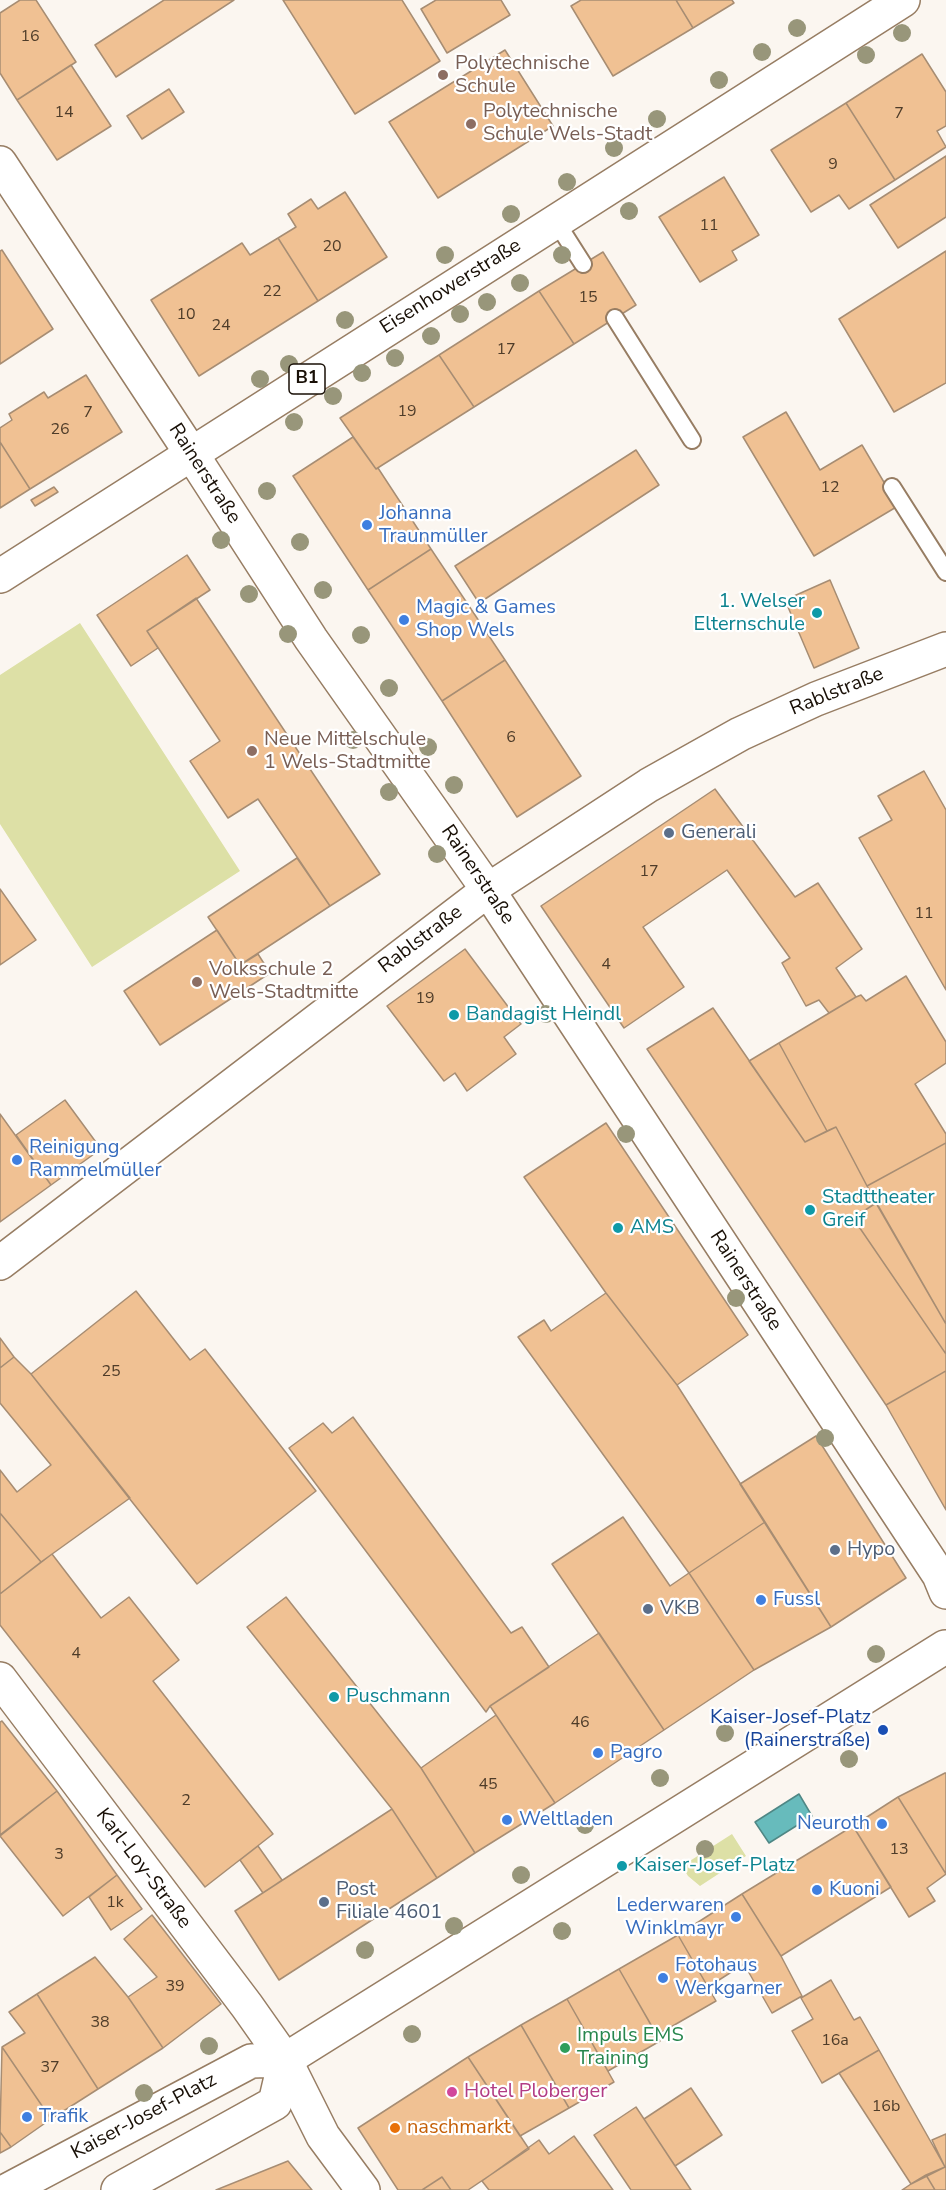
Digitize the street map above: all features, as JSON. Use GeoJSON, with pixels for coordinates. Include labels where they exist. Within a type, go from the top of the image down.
{"type":"FeatureCollection","features":[{"type":"Feature","properties":{"kind":"street","name":"Eisenhowerstraße"},"geometry":{"type":"LineString","coordinates":[[0,576],[903,0]]}},
{"type":"Feature","properties":{"kind":"street","name":"Rainerstraße"},"geometry":{"type":"LineString","coordinates":[[0,163],[311,639],[488,890],[933,1565],[946,1592]]}},
{"type":"Feature","properties":{"kind":"street","name":"Rablstraße"},"geometry":{"type":"LineString","coordinates":[[0,1263],[488,890],[649,785],[740,734],[816,699],[946,650]]}},
{"type":"Feature","properties":{"kind":"street"},"geometry":{"type":"LineString","coordinates":[[118,2190],[275,2103],[285,2060],[946,1644]]}},
{"type":"Feature","properties":{"kind":"street","name":"Karl-Loy-Straße"},"geometry":{"type":"LineString","coordinates":[[0,1679],[247,2006],[285,2060],[322,2136],[363,2190]]}},
{"type":"Feature","properties":{"kind":"street","name":"Kaiser-Josef-Platz"},"geometry":{"type":"LineString","coordinates":[[8,2190],[251,2061],[285,2060]]}},
{"type":"Feature","properties":{"kind":"lane"},"geometry":{"type":"LineString","coordinates":[[555,220],[583,264]]}},
{"type":"Feature","properties":{"kind":"lane"},"geometry":{"type":"LineString","coordinates":[[615,318],[692,440]]}},
{"type":"Feature","properties":{"kind":"lane"},"geometry":{"type":"LineString","coordinates":[[892,487],[946,572]]}},
{"type":"Feature","properties":{"kind":"green space"},"geometry":{"type":"Polygon","coordinates":[[[80,623],[240,871],[92,967],[0,824],[0,675],[80,623]]]}},
{"type":"Feature","properties":{"kind":"green space"},"geometry":{"type":"Polygon","coordinates":[[[732,1834],[746,1856],[700,1886],[688,1876],[682,1866],[732,1834]]]}},
{"type":"Feature","properties":{"kind":"water"},"geometry":{"type":"Polygon","coordinates":[[[799,1794],[812,1816],[769,1843],[755,1822],[799,1794]]]}},
{"type":"Feature","properties":{"kind":"building"},"geometry":{"type":"Polygon","coordinates":[[[20,0],[36,0],[76,62],[17,100],[0,73],[0,13],[20,0]]]}},
{"type":"Feature","properties":{"kind":"building"},"geometry":{"type":"Polygon","coordinates":[[[164,0],[234,0],[116,77],[95,45],[164,0]]]}},
{"type":"Feature","properties":{"kind":"building"},"geometry":{"type":"Polygon","coordinates":[[[283,0],[402,0],[440,61],[355,114],[283,0]]]}},
{"type":"Feature","properties":{"kind":"building"},"geometry":{"type":"Polygon","coordinates":[[[436,0],[501,0],[510,15],[447,53],[421,9],[436,0]]]}},
{"type":"Feature","properties":{"kind":"building"},"geometry":{"type":"Polygon","coordinates":[[[581,0],[676,0],[693,28],[613,76],[571,6],[581,0]]]}},
{"type":"Feature","properties":{"kind":"building"},"geometry":{"type":"Polygon","coordinates":[[[676,0],[732,0],[734,3],[693,28],[676,0]]]}},
{"type":"Feature","properties":{"kind":"building","name":"Polytechnische Schule Wels-Stadt"},"geometry":{"type":"Polygon","coordinates":[[[505,50],[553,126],[438,198],[389,122],[505,50]]]}},
{"type":"Feature","properties":{"kind":"building"},"geometry":{"type":"Polygon","coordinates":[[[922,54],[946,92],[946,126],[937,131],[946,147],[895,180],[846,103],[922,54]]]}},
{"type":"Feature","properties":{"kind":"building"},"geometry":{"type":"Polygon","coordinates":[[[71,65],[111,126],[57,160],[17,100],[71,65]]]}},
{"type":"Feature","properties":{"kind":"building"},"geometry":{"type":"Polygon","coordinates":[[[169,89],[184,112],[142,139],[127,116],[169,89]]]}},
{"type":"Feature","properties":{"kind":"building"},"geometry":{"type":"Polygon","coordinates":[[[846,103],[895,180],[849,209],[839,195],[811,212],[771,150],[846,103]]]}},
{"type":"Feature","properties":{"kind":"building"},"geometry":{"type":"Polygon","coordinates":[[[946,156],[946,217],[898,248],[870,205],[946,156]]]}},
{"type":"Feature","properties":{"kind":"building"},"geometry":{"type":"Polygon","coordinates":[[[724,177],[759,235],[732,251],[737,260],[700,282],[659,217],[724,177]]]}},
{"type":"Feature","properties":{"kind":"building"},"geometry":{"type":"Polygon","coordinates":[[[345,192],[387,257],[318,301],[278,238],[296,227],[288,214],[311,199],[318,209],[345,192]]]}},
{"type":"Feature","properties":{"kind":"building"},"geometry":{"type":"Polygon","coordinates":[[[278,238],[318,301],[199,376],[151,300],[242,243],[250,255],[278,238]]]}},
{"type":"Feature","properties":{"kind":"building"},"geometry":{"type":"Polygon","coordinates":[[[2,250],[53,329],[0,364],[0,251],[2,250]]]}},
{"type":"Feature","properties":{"kind":"building"},"geometry":{"type":"Polygon","coordinates":[[[946,251],[946,383],[894,412],[839,319],[946,251]]]}},
{"type":"Feature","properties":{"kind":"building"},"geometry":{"type":"Polygon","coordinates":[[[603,252],[636,305],[574,344],[539,291],[603,252]]]}},
{"type":"Feature","properties":{"kind":"building"},"geometry":{"type":"Polygon","coordinates":[[[539,291],[574,344],[474,407],[439,355],[539,291]]]}},
{"type":"Feature","properties":{"kind":"building"},"geometry":{"type":"Polygon","coordinates":[[[439,355],[474,407],[376,469],[340,418],[439,355]]]}},
{"type":"Feature","properties":{"kind":"building"},"geometry":{"type":"Polygon","coordinates":[[[86,375],[122,432],[30,489],[0,442],[0,428],[12,420],[9,414],[44,392],[48,398],[86,375]]]}},
{"type":"Feature","properties":{"kind":"building"},"geometry":{"type":"Polygon","coordinates":[[[786,412],[820,470],[862,445],[898,506],[814,556],[743,437],[786,412]]]}},
{"type":"Feature","properties":{"kind":"building"},"geometry":{"type":"Polygon","coordinates":[[[353,437],[376,469],[378,468],[431,549],[368,590],[293,476],[353,437]]]}},
{"type":"Feature","properties":{"kind":"building"},"geometry":{"type":"Polygon","coordinates":[[[0,442],[30,489],[0,508],[0,442]]]}},
{"type":"Feature","properties":{"kind":"building"},"geometry":{"type":"Polygon","coordinates":[[[636,450],[659,485],[479,603],[455,566],[636,450]]]}},
{"type":"Feature","properties":{"kind":"building"},"geometry":{"type":"Polygon","coordinates":[[[54,487],[58,492],[35,506],[31,500],[54,487]]]}},
{"type":"Feature","properties":{"kind":"building"},"geometry":{"type":"Polygon","coordinates":[[[431,549],[505,660],[442,701],[368,590],[431,549]]]}},
{"type":"Feature","properties":{"kind":"building"},"geometry":{"type":"Polygon","coordinates":[[[187,555],[210,590],[147,631],[158,648],[131,666],[97,615],[187,555]]]}},
{"type":"Feature","properties":{"kind":"building","name":"1. Welser Elternschule"},"geometry":{"type":"Polygon","coordinates":[[[830,580],[859,648],[814,668],[785,600],[830,580]]]}},
{"type":"Feature","properties":{"kind":"building","name":"Neue Mittelschule 1 Wels-Stadtmitte"},"geometry":{"type":"Polygon","coordinates":[[[196,598],[380,874],[330,906],[258,799],[228,818],[190,761],[220,741],[147,631],[196,598]]]}},
{"type":"Feature","properties":{"kind":"building"},"geometry":{"type":"Polygon","coordinates":[[[505,660],[581,776],[517,817],[442,701],[505,660]]]}},
{"type":"Feature","properties":{"kind":"building"},"geometry":{"type":"Polygon","coordinates":[[[924,771],[946,810],[946,990],[859,838],[892,820],[878,796],[924,771]]]}},
{"type":"Feature","properties":{"kind":"building"},"geometry":{"type":"Polygon","coordinates":[[[715,789],[795,897],[818,883],[862,949],[836,968],[856,997],[829,1013],[819,1000],[806,1006],[782,963],[790,958],[727,870],[643,927],[684,987],[624,1028],[541,906],[715,789]]]}},
{"type":"Feature","properties":{"kind":"building"},"geometry":{"type":"Polygon","coordinates":[[[297,858],[330,906],[240,965],[208,917],[297,858]]]}},
{"type":"Feature","properties":{"kind":"building"},"geometry":{"type":"Polygon","coordinates":[[[0,889],[36,940],[0,965],[0,889]]]}},
{"type":"Feature","properties":{"kind":"building","name":"Volksschule 2 Wels-Stadtmitte"},"geometry":{"type":"Polygon","coordinates":[[[217,930],[240,965],[258,954],[270,973],[160,1045],[124,991],[217,930]]]}},
{"type":"Feature","properties":{"kind":"building","name":"Bandagist Heindl"},"geometry":{"type":"Polygon","coordinates":[[[465,949],[521,1024],[504,1037],[516,1054],[467,1091],[455,1073],[444,1081],[387,1006],[465,949]]]}},
{"type":"Feature","properties":{"kind":"building"},"geometry":{"type":"Polygon","coordinates":[[[906,976],[946,1042],[946,1063],[915,1084],[946,1134],[946,1143],[867,1186],[836,1127],[827,1131],[779,1043],[856,997],[861,995],[866,1001],[906,976]]]}},
{"type":"Feature","properties":{"kind":"building","name":"Stadttheater Greif"},"geometry":{"type":"Polygon","coordinates":[[[713,1008],[805,1142],[836,1127],[876,1203],[853,1218],[946,1354],[946,1371],[886,1405],[647,1049],[713,1008]]]}},
{"type":"Feature","properties":{"kind":"building"},"geometry":{"type":"Polygon","coordinates":[[[779,1043],[827,1131],[805,1142],[749,1061],[779,1043]]]}},
{"type":"Feature","properties":{"kind":"building"},"geometry":{"type":"Polygon","coordinates":[[[65,1100],[101,1149],[51,1185],[16,1135],[65,1100]]]}},
{"type":"Feature","properties":{"kind":"building","name":"Reinigung Rammelmüller"},"geometry":{"type":"Polygon","coordinates":[[[0,1114],[51,1185],[0,1222],[0,1114]]]}},
{"type":"Feature","properties":{"kind":"building","name":"AMS"},"geometry":{"type":"Polygon","coordinates":[[[606,1123],[748,1335],[677,1385],[606,1293],[524,1177],[606,1123]]]}},
{"type":"Feature","properties":{"kind":"building"},"geometry":{"type":"Polygon","coordinates":[[[946,1143],[946,1324],[867,1186],[946,1143]]]}},
{"type":"Feature","properties":{"kind":"building"},"geometry":{"type":"Polygon","coordinates":[[[876,1203],[946,1324],[946,1354],[853,1218],[876,1203]]]}},
{"type":"Feature","properties":{"kind":"building"},"geometry":{"type":"Polygon","coordinates":[[[136,1291],[190,1360],[205,1349],[316,1491],[197,1584],[31,1374],[136,1291]]]}},
{"type":"Feature","properties":{"kind":"building"},"geometry":{"type":"Polygon","coordinates":[[[606,1293],[677,1385],[765,1522],[689,1573],[518,1337],[544,1320],[551,1331],[606,1293]]]}},
{"type":"Feature","properties":{"kind":"building"},"geometry":{"type":"Polygon","coordinates":[[[0,1338],[14,1357],[0,1368],[0,1338]]]}},
{"type":"Feature","properties":{"kind":"building"},"geometry":{"type":"Polygon","coordinates":[[[14,1357],[31,1374],[130,1498],[41,1562],[0,1513],[0,1470],[17,1492],[51,1465],[0,1403],[0,1368],[14,1357]]]}},
{"type":"Feature","properties":{"kind":"building"},"geometry":{"type":"Polygon","coordinates":[[[946,1371],[946,1510],[886,1405],[946,1371]]]}},
{"type":"Feature","properties":{"kind":"building"},"geometry":{"type":"Polygon","coordinates":[[[353,1417],[511,1633],[522,1627],[549,1667],[490,1706],[486,1712],[289,1448],[323,1423],[332,1433],[353,1417]]]}},
{"type":"Feature","properties":{"kind":"building","name":"Hypo"},"geometry":{"type":"Polygon","coordinates":[[[816,1436],[906,1578],[831,1627],[740,1484],[816,1436]]]}},
{"type":"Feature","properties":{"kind":"building"},"geometry":{"type":"Polygon","coordinates":[[[0,1513],[41,1562],[0,1594],[0,1513]]]}},
{"type":"Feature","properties":{"kind":"building","name":"VKB"},"geometry":{"type":"Polygon","coordinates":[[[623,1517],[670,1586],[689,1573],[754,1670],[664,1730],[552,1564],[623,1517]]]}},
{"type":"Feature","properties":{"kind":"building","name":"Fussl"},"geometry":{"type":"Polygon","coordinates":[[[765,1522],[831,1627],[754,1670],[689,1573],[765,1522]]]}},
{"type":"Feature","properties":{"kind":"building"},"geometry":{"type":"Polygon","coordinates":[[[52,1554],[101,1618],[129,1597],[179,1660],[153,1681],[273,1834],[205,1887],[0,1625],[0,1594],[52,1554]]]}},
{"type":"Feature","properties":{"kind":"building","name":"Puschmann"},"geometry":{"type":"Polygon","coordinates":[[[286,1597],[421,1768],[475,1853],[437,1878],[392,1809],[247,1627],[286,1597]]]}},
{"type":"Feature","properties":{"kind":"building"},"geometry":{"type":"Polygon","coordinates":[[[599,1633],[664,1730],[555,1803],[490,1706],[599,1633]]]}},
{"type":"Feature","properties":{"kind":"building"},"geometry":{"type":"Polygon","coordinates":[[[496,1715],[555,1803],[475,1853],[421,1768],[496,1715]]]}},
{"type":"Feature","properties":{"kind":"building"},"geometry":{"type":"Polygon","coordinates":[[[2,1721],[57,1791],[0,1835],[0,1722],[2,1721]]]}},
{"type":"Feature","properties":{"kind":"building"},"geometry":{"type":"Polygon","coordinates":[[[946,1773],[946,1874],[898,1797],[946,1773]]]}},
{"type":"Feature","properties":{"kind":"building"},"geometry":{"type":"Polygon","coordinates":[[[57,1791],[117,1875],[63,1916],[0,1836],[57,1791]]]}},
{"type":"Feature","properties":{"kind":"building"},"geometry":{"type":"Polygon","coordinates":[[[898,1797],[946,1874],[927,1888],[935,1901],[909,1917],[853,1826],[898,1797]]]}},
{"type":"Feature","properties":{"kind":"building","name":"Post Filiale 4601"},"geometry":{"type":"Polygon","coordinates":[[[392,1809],[437,1878],[279,1980],[235,1911],[392,1809]]]}},
{"type":"Feature","properties":{"kind":"building","name":"Kuoni"},"geometry":{"type":"Polygon","coordinates":[[[853,1826],[891,1887],[781,1956],[742,1894],[853,1826]]]}},
{"type":"Feature","properties":{"kind":"building"},"geometry":{"type":"Polygon","coordinates":[[[258,1846],[282,1880],[263,1893],[240,1860],[258,1846]]]}},
{"type":"Feature","properties":{"kind":"building"},"geometry":{"type":"Polygon","coordinates":[[[117,1875],[142,1909],[111,1930],[89,1897],[117,1875]]]}},
{"type":"Feature","properties":{"kind":"building"},"geometry":{"type":"Polygon","coordinates":[[[742,1894],[781,1956],[802,1996],[772,2013],[744,1964],[708,1987],[678,1935],[742,1894]]]}},
{"type":"Feature","properties":{"kind":"building"},"geometry":{"type":"Polygon","coordinates":[[[152,1915],[221,2004],[163,2048],[128,1997],[157,1977],[124,1939],[152,1915]]]}},
{"type":"Feature","properties":{"kind":"building","name":"Fotohaus Werkgarner"},"geometry":{"type":"Polygon","coordinates":[[[678,1935],[716,2001],[657,2035],[619,1969],[678,1935]]]}},
{"type":"Feature","properties":{"kind":"building"},"geometry":{"type":"Polygon","coordinates":[[[95,1957],[128,1997],[163,2048],[98,2089],[37,1994],[95,1957]]]}},
{"type":"Feature","properties":{"kind":"building"},"geometry":{"type":"Polygon","coordinates":[[[619,1969],[660,2041],[608,2071],[567,1999],[619,1969]]]}},
{"type":"Feature","properties":{"kind":"building"},"geometry":{"type":"Polygon","coordinates":[[[831,1980],[854,2020],[860,2017],[879,2050],[822,2083],[792,2031],[813,2019],[801,1998],[831,1980]]]}},
{"type":"Feature","properties":{"kind":"building"},"geometry":{"type":"Polygon","coordinates":[[[37,1994],[98,2089],[51,2119],[2,2047],[25,2033],[9,2012],[37,1994]]]}},
{"type":"Feature","properties":{"kind":"building","name":"Impuls EMS Training"},"geometry":{"type":"Polygon","coordinates":[[[567,1999],[614,2082],[569,2108],[521,2025],[567,1999]]]}},
{"type":"Feature","properties":{"kind":"building"},"geometry":{"type":"Polygon","coordinates":[[[521,2025],[569,2108],[520,2136],[468,2057],[521,2025]]]}},
{"type":"Feature","properties":{"kind":"building"},"geometry":{"type":"Polygon","coordinates":[[[2,2047],[51,2119],[11,2147],[0,2132],[2,2047]]]}},
{"type":"Feature","properties":{"kind":"building"},"geometry":{"type":"Polygon","coordinates":[[[879,2050],[945,2167],[911,2184],[839,2073],[879,2050]]]}},
{"type":"Feature","properties":{"kind":"building","name":"Hotel Ploberger"},"geometry":{"type":"Polygon","coordinates":[[[468,2057],[529,2149],[468,2190],[451,2190],[442,2177],[422,2190],[398,2190],[358,2128],[468,2057]]]}},
{"type":"Feature","properties":{"kind":"building"},"geometry":{"type":"Polygon","coordinates":[[[691,2088],[722,2135],[675,2166],[644,2119],[691,2088]]]}},
{"type":"Feature","properties":{"kind":"building"},"geometry":{"type":"Polygon","coordinates":[[[636,2107],[691,2190],[631,2190],[594,2135],[636,2107]]]}},
{"type":"Feature","properties":{"kind":"building"},"geometry":{"type":"Polygon","coordinates":[[[0,2132],[11,2147],[0,2153],[0,2132]]]}},
{"type":"Feature","properties":{"kind":"building"},"geometry":{"type":"Polygon","coordinates":[[[946,2134],[946,2190],[935,2190],[926,2175],[945,2167],[932,2140],[946,2134]]]}},
{"type":"Feature","properties":{"kind":"building"},"geometry":{"type":"Polygon","coordinates":[[[574,2136],[613,2190],[489,2190],[482,2181],[539,2140],[549,2154],[574,2136]]]}},
{"type":"Feature","properties":{"kind":"building"},"geometry":{"type":"Polygon","coordinates":[[[288,2161],[312,2190],[216,2190],[288,2161]]]}},
{"type":"Feature","properties":{"kind":"building"},"geometry":{"type":"Polygon","coordinates":[[[926,2175],[935,2190],[902,2190],[911,2184],[926,2175]]]}},
{"type":"Feature","properties":{"kind":"building"},"geometry":{"type":"Polygon","coordinates":[[[442,2177],[451,2190],[422,2190],[442,2177]]]}},
{"type":"Feature","properties":{"kind":"place","name":"Polytechnische Schule"},"geometry":{"type":"Point","coordinates":[443,75]}},
{"type":"Feature","properties":{"kind":"place","name":"Polytechnische Schule Wels-Stadt"},"geometry":{"type":"Point","coordinates":[471,124]}},
{"type":"Feature","properties":{"kind":"place","name":"Johanna Traunmüller"},"geometry":{"type":"Point","coordinates":[367,525]}},
{"type":"Feature","properties":{"kind":"place","name":"1. Welser Elternschule"},"geometry":{"type":"Point","coordinates":[817,613]}},
{"type":"Feature","properties":{"kind":"place","name":"Magic & Games Shop Wels"},"geometry":{"type":"Point","coordinates":[404,620]}},
{"type":"Feature","properties":{"kind":"place","name":"Neue Mittelschule 1 Wels-Stadtmitte"},"geometry":{"type":"Point","coordinates":[252,751]}},
{"type":"Feature","properties":{"kind":"place","name":"Generali"},"geometry":{"type":"Point","coordinates":[669,833]}},
{"type":"Feature","properties":{"kind":"place","name":"Volksschule 2 Wels-Stadtmitte"},"geometry":{"type":"Point","coordinates":[197,982]}},
{"type":"Feature","properties":{"kind":"place","name":"Bandagist Heindl"},"geometry":{"type":"Point","coordinates":[454,1015]}},
{"type":"Feature","properties":{"kind":"place","name":"Reinigung Rammelmüller"},"geometry":{"type":"Point","coordinates":[17,1160]}},
{"type":"Feature","properties":{"kind":"place","name":"Stadttheater Greif"},"geometry":{"type":"Point","coordinates":[810,1210]}},
{"type":"Feature","properties":{"kind":"place","name":"AMS"},"geometry":{"type":"Point","coordinates":[618,1228]}},
{"type":"Feature","properties":{"kind":"place","name":"Hypo"},"geometry":{"type":"Point","coordinates":[835,1550]}},
{"type":"Feature","properties":{"kind":"place","name":"Fussl"},"geometry":{"type":"Point","coordinates":[761,1600]}},
{"type":"Feature","properties":{"kind":"place","name":"VKB"},"geometry":{"type":"Point","coordinates":[648,1609]}},
{"type":"Feature","properties":{"kind":"place","name":"Puschmann"},"geometry":{"type":"Point","coordinates":[334,1697]}},
{"type":"Feature","properties":{"kind":"place","name":"Kaiser-Josef-Platz (Rainerstraße)"},"geometry":{"type":"Point","coordinates":[883,1730]}},
{"type":"Feature","properties":{"kind":"place","name":"Pagro"},"geometry":{"type":"Point","coordinates":[598,1753]}},
{"type":"Feature","properties":{"kind":"place","name":"Weltladen"},"geometry":{"type":"Point","coordinates":[507,1820]}},
{"type":"Feature","properties":{"kind":"place","name":"Neuroth"},"geometry":{"type":"Point","coordinates":[882,1824]}},
{"type":"Feature","properties":{"kind":"place","name":"Kaiser-Josef-Platz"},"geometry":{"type":"Point","coordinates":[622,1866]}},
{"type":"Feature","properties":{"kind":"place","name":"Kuoni"},"geometry":{"type":"Point","coordinates":[817,1890]}},
{"type":"Feature","properties":{"kind":"place","name":"Post Filiale 4601"},"geometry":{"type":"Point","coordinates":[324,1902]}},
{"type":"Feature","properties":{"kind":"place","name":"Lederwaren Winklmayr"},"geometry":{"type":"Point","coordinates":[736,1917]}},
{"type":"Feature","properties":{"kind":"place","name":"Fotohaus Werkgarner"},"geometry":{"type":"Point","coordinates":[663,1978]}},
{"type":"Feature","properties":{"kind":"place","name":"Impuls EMS Training"},"geometry":{"type":"Point","coordinates":[565,2048]}},
{"type":"Feature","properties":{"kind":"place","name":"Hotel Ploberger"},"geometry":{"type":"Point","coordinates":[452,2092]}},
{"type":"Feature","properties":{"kind":"place","name":"Trafik"},"geometry":{"type":"Point","coordinates":[27,2117]}},
{"type":"Feature","properties":{"kind":"place","name":"naschmarkt"},"geometry":{"type":"Point","coordinates":[395,2128]}}]}
